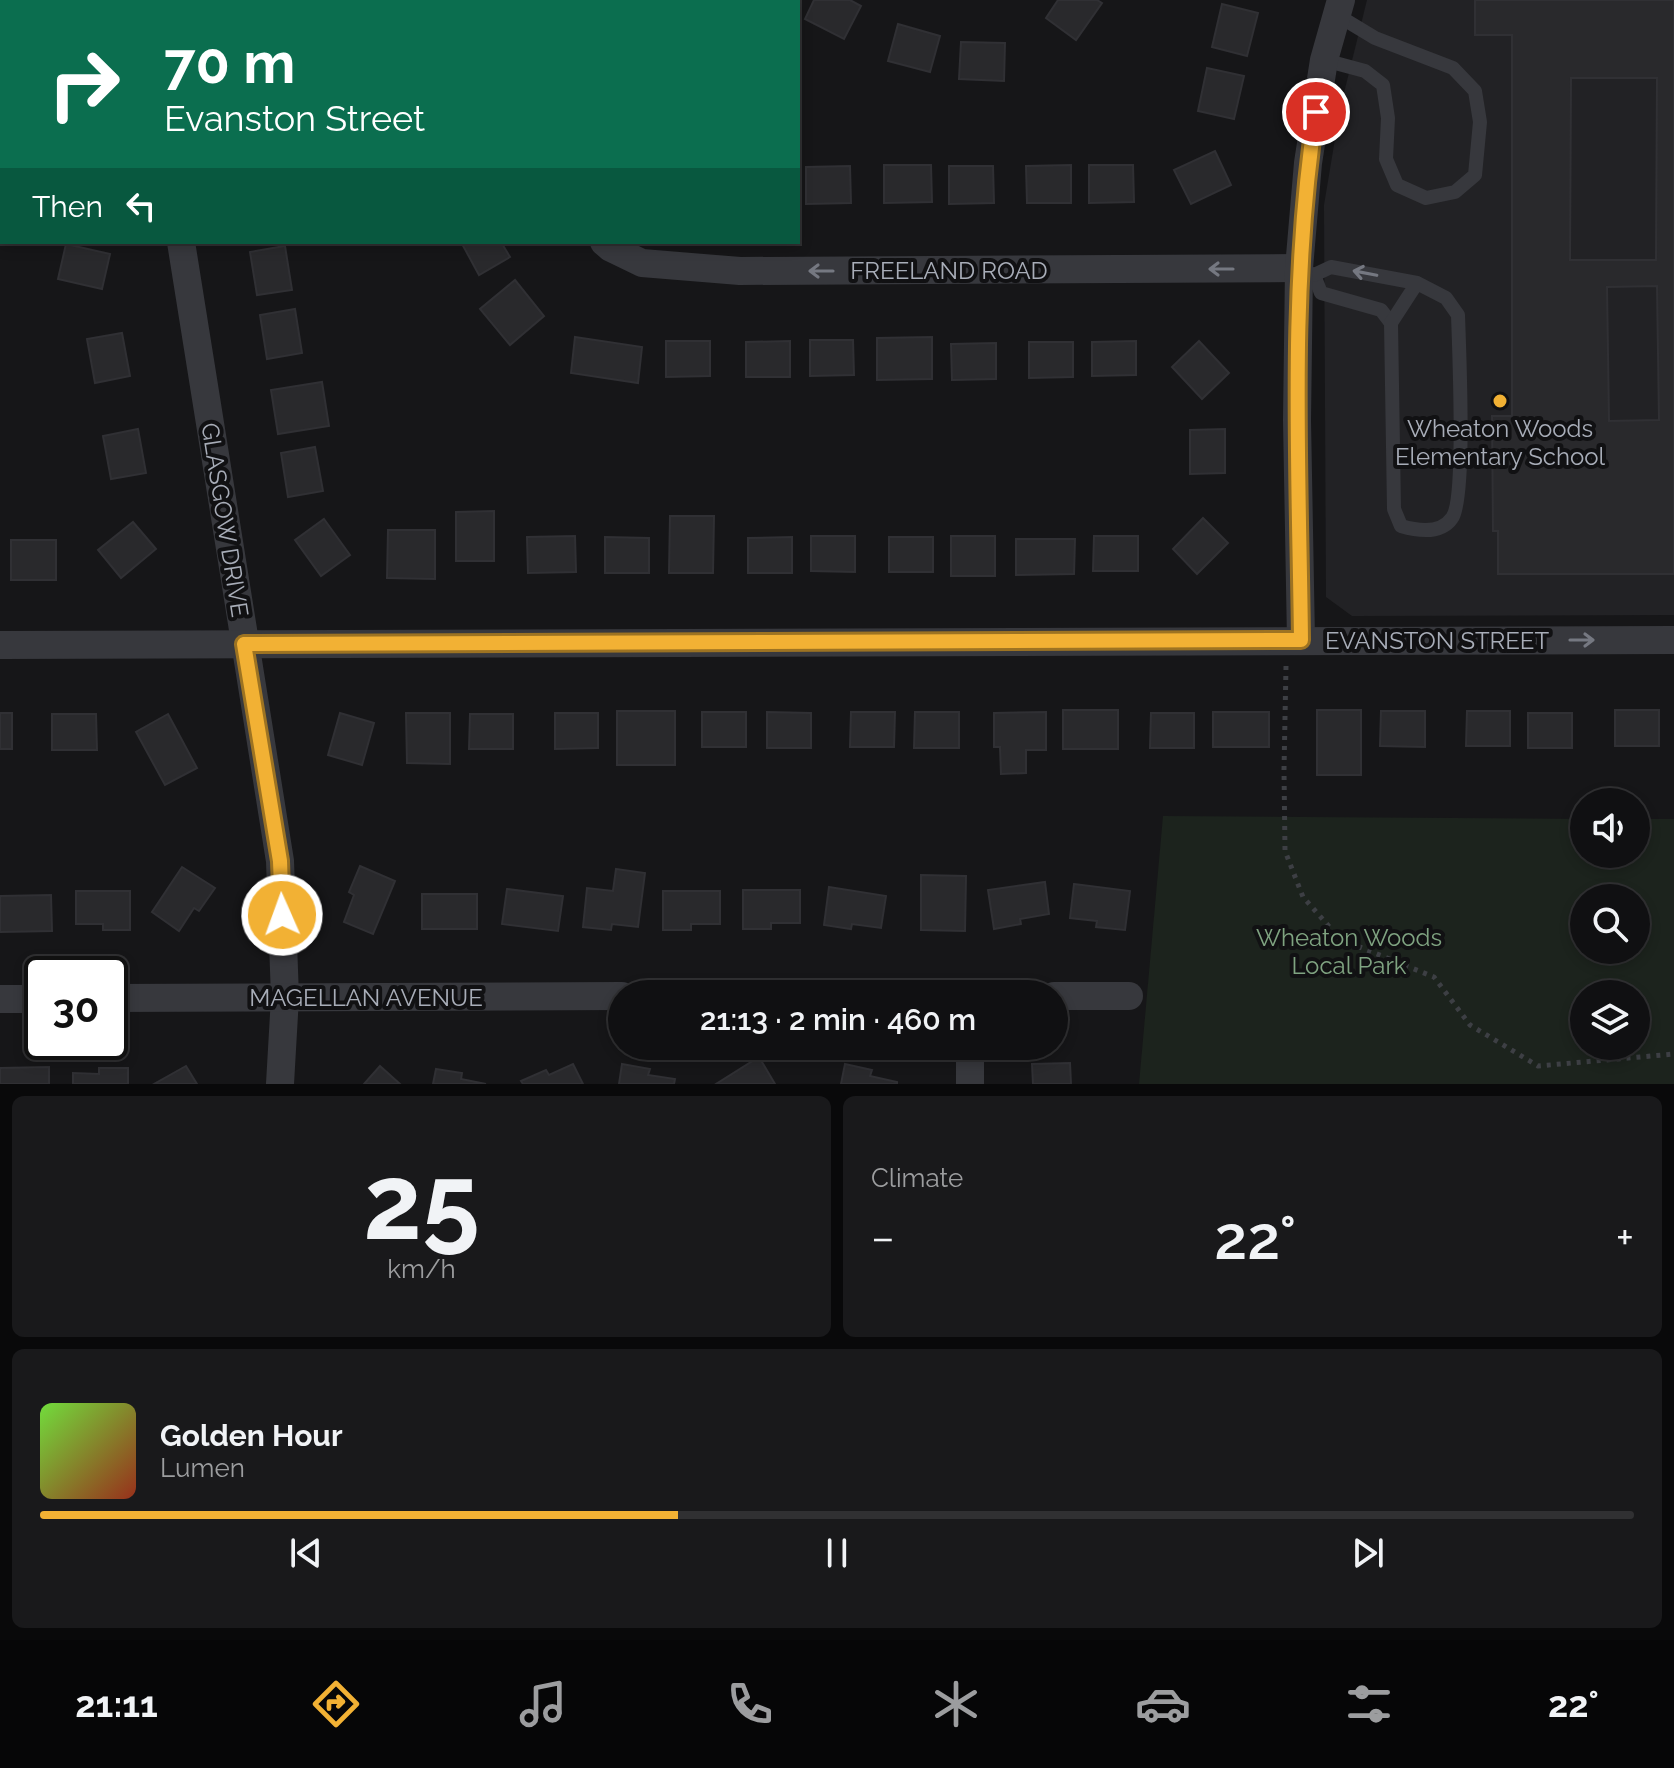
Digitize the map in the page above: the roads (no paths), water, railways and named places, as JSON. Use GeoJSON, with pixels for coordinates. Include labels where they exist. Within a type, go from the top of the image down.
{"type":"FeatureCollection","features":[{"type":"Feature","properties":{"kind":"street"},"geometry":{"type":"LineString","coordinates":[[1294,640],[1297,420],[1306,272],[1308,163],[1324,60],[1339,8]]}},
{"type":"Feature","properties":{"kind":"street","name":"GLASGOW DRIVE"},"geometry":{"type":"LineString","coordinates":[[181,244],[280,861],[285,997],[280,1084]]}},
{"type":"Feature","properties":{"kind":"street","name":"FREELAND ROAD"},"geometry":{"type":"LineString","coordinates":[[606,244],[642,263],[740,271],[1306,272]]}},
{"type":"Feature","properties":{"kind":"street","name":"EVANSTON STREET"},"geometry":{"type":"LineString","coordinates":[[0,645],[1674,640]]}},
{"type":"Feature","properties":{"kind":"street","name":"MAGELLAN AVENUE"},"geometry":{"type":"LineString","coordinates":[[128,998],[608,996]]}},
{"type":"Feature","properties":{"kind":"street"},"geometry":{"type":"LineString","coordinates":[[1068,996],[1129,996]]}},
{"type":"Feature","properties":{"kind":"street"},"geometry":{"type":"LineString","coordinates":[[0,999],[24,999]]}},
{"type":"Feature","properties":{"kind":"street"},"geometry":{"type":"LineString","coordinates":[[970,1060],[970,1084]]}},
{"type":"Feature","properties":{"kind":"lane"},"geometry":{"type":"LineString","coordinates":[[1324,60],[1365,71],[1383,85],[1388,118],[1386,159],[1397,185],[1426,198],[1455,192],[1475,175],[1480,122],[1475,91],[1453,68],[1375,38],[1339,8]]}},
{"type":"Feature","properties":{"kind":"lane"},"geometry":{"type":"LineString","coordinates":[[1391,323],[1381,310],[1321,293],[1306,272],[1331,267],[1417,283],[1446,298],[1458,315],[1458,501],[1454,516],[1443,528],[1425,530],[1401,526],[1394,509],[1391,323],[1417,283]]}},
{"type":"Feature","properties":{"kind":"place","name":"Wheaton Woods Elementary School"},"geometry":{"type":"Point","coordinates":[1500,401]}},
{"type":"Feature","properties":{"kind":"park label","name":"Wheaton Woods Local Park"},"geometry":{"type":"Point","coordinates":[1349,951]}}]}
